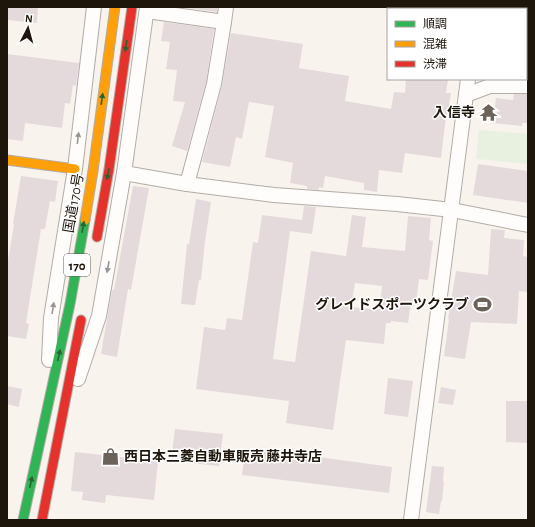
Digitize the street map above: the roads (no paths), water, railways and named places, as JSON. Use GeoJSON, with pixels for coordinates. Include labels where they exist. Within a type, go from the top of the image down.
{"type":"FeatureCollection","features":[{"type":"Feature","properties":{"kind":"main road","name":"国道170号"},"geometry":{"type":"LineString","coordinates":[[24,520],[73,289],[93,171],[115,7]]}},
{"type":"Feature","properties":{"kind":"main road","name":"国道170号"},"geometry":{"type":"LineString","coordinates":[[95,246],[109,169],[132,7]]}},
{"type":"Feature","properties":{"kind":"main road"},"geometry":{"type":"LineString","coordinates":[[7,160],[75,169]]}},
{"type":"Feature","properties":{"kind":"main road"},"geometry":{"type":"LineString","coordinates":[[42,520],[84,308]]}},
{"type":"Feature","properties":{"kind":"street"},"geometry":{"type":"LineString","coordinates":[[48,403],[51,318],[75,169],[94,7]]}},
{"type":"Feature","properties":{"kind":"street"},"geometry":{"type":"LineString","coordinates":[[187,184],[214,84],[226,7]]}},
{"type":"Feature","properties":{"kind":"street"},"geometry":{"type":"LineString","coordinates":[[58,441],[99,316],[124,173],[147,9],[224,22]]}},
{"type":"Feature","properties":{"kind":"street"},"geometry":{"type":"LineString","coordinates":[[411,520],[468,80]]}},
{"type":"Feature","properties":{"kind":"street"},"geometry":{"type":"LineString","coordinates":[[466,95],[490,86],[528,86]]}},
{"type":"Feature","properties":{"kind":"street"},"geometry":{"type":"LineString","coordinates":[[124,173],[187,184],[274,195],[397,204],[452,210],[528,225]]}},
{"type":"Feature","properties":{"kind":"place","name":"入信寺"},"geometry":{"type":"Point","coordinates":[488,112]}},
{"type":"Feature","properties":{"kind":"place","name":"グレイドスポーツクラブ"},"geometry":{"type":"Point","coordinates":[482,304]}},
{"type":"Feature","properties":{"kind":"place","name":"西日本三菱自動車販売 藤井寺店"},"geometry":{"type":"Point","coordinates":[111,456]}}]}
